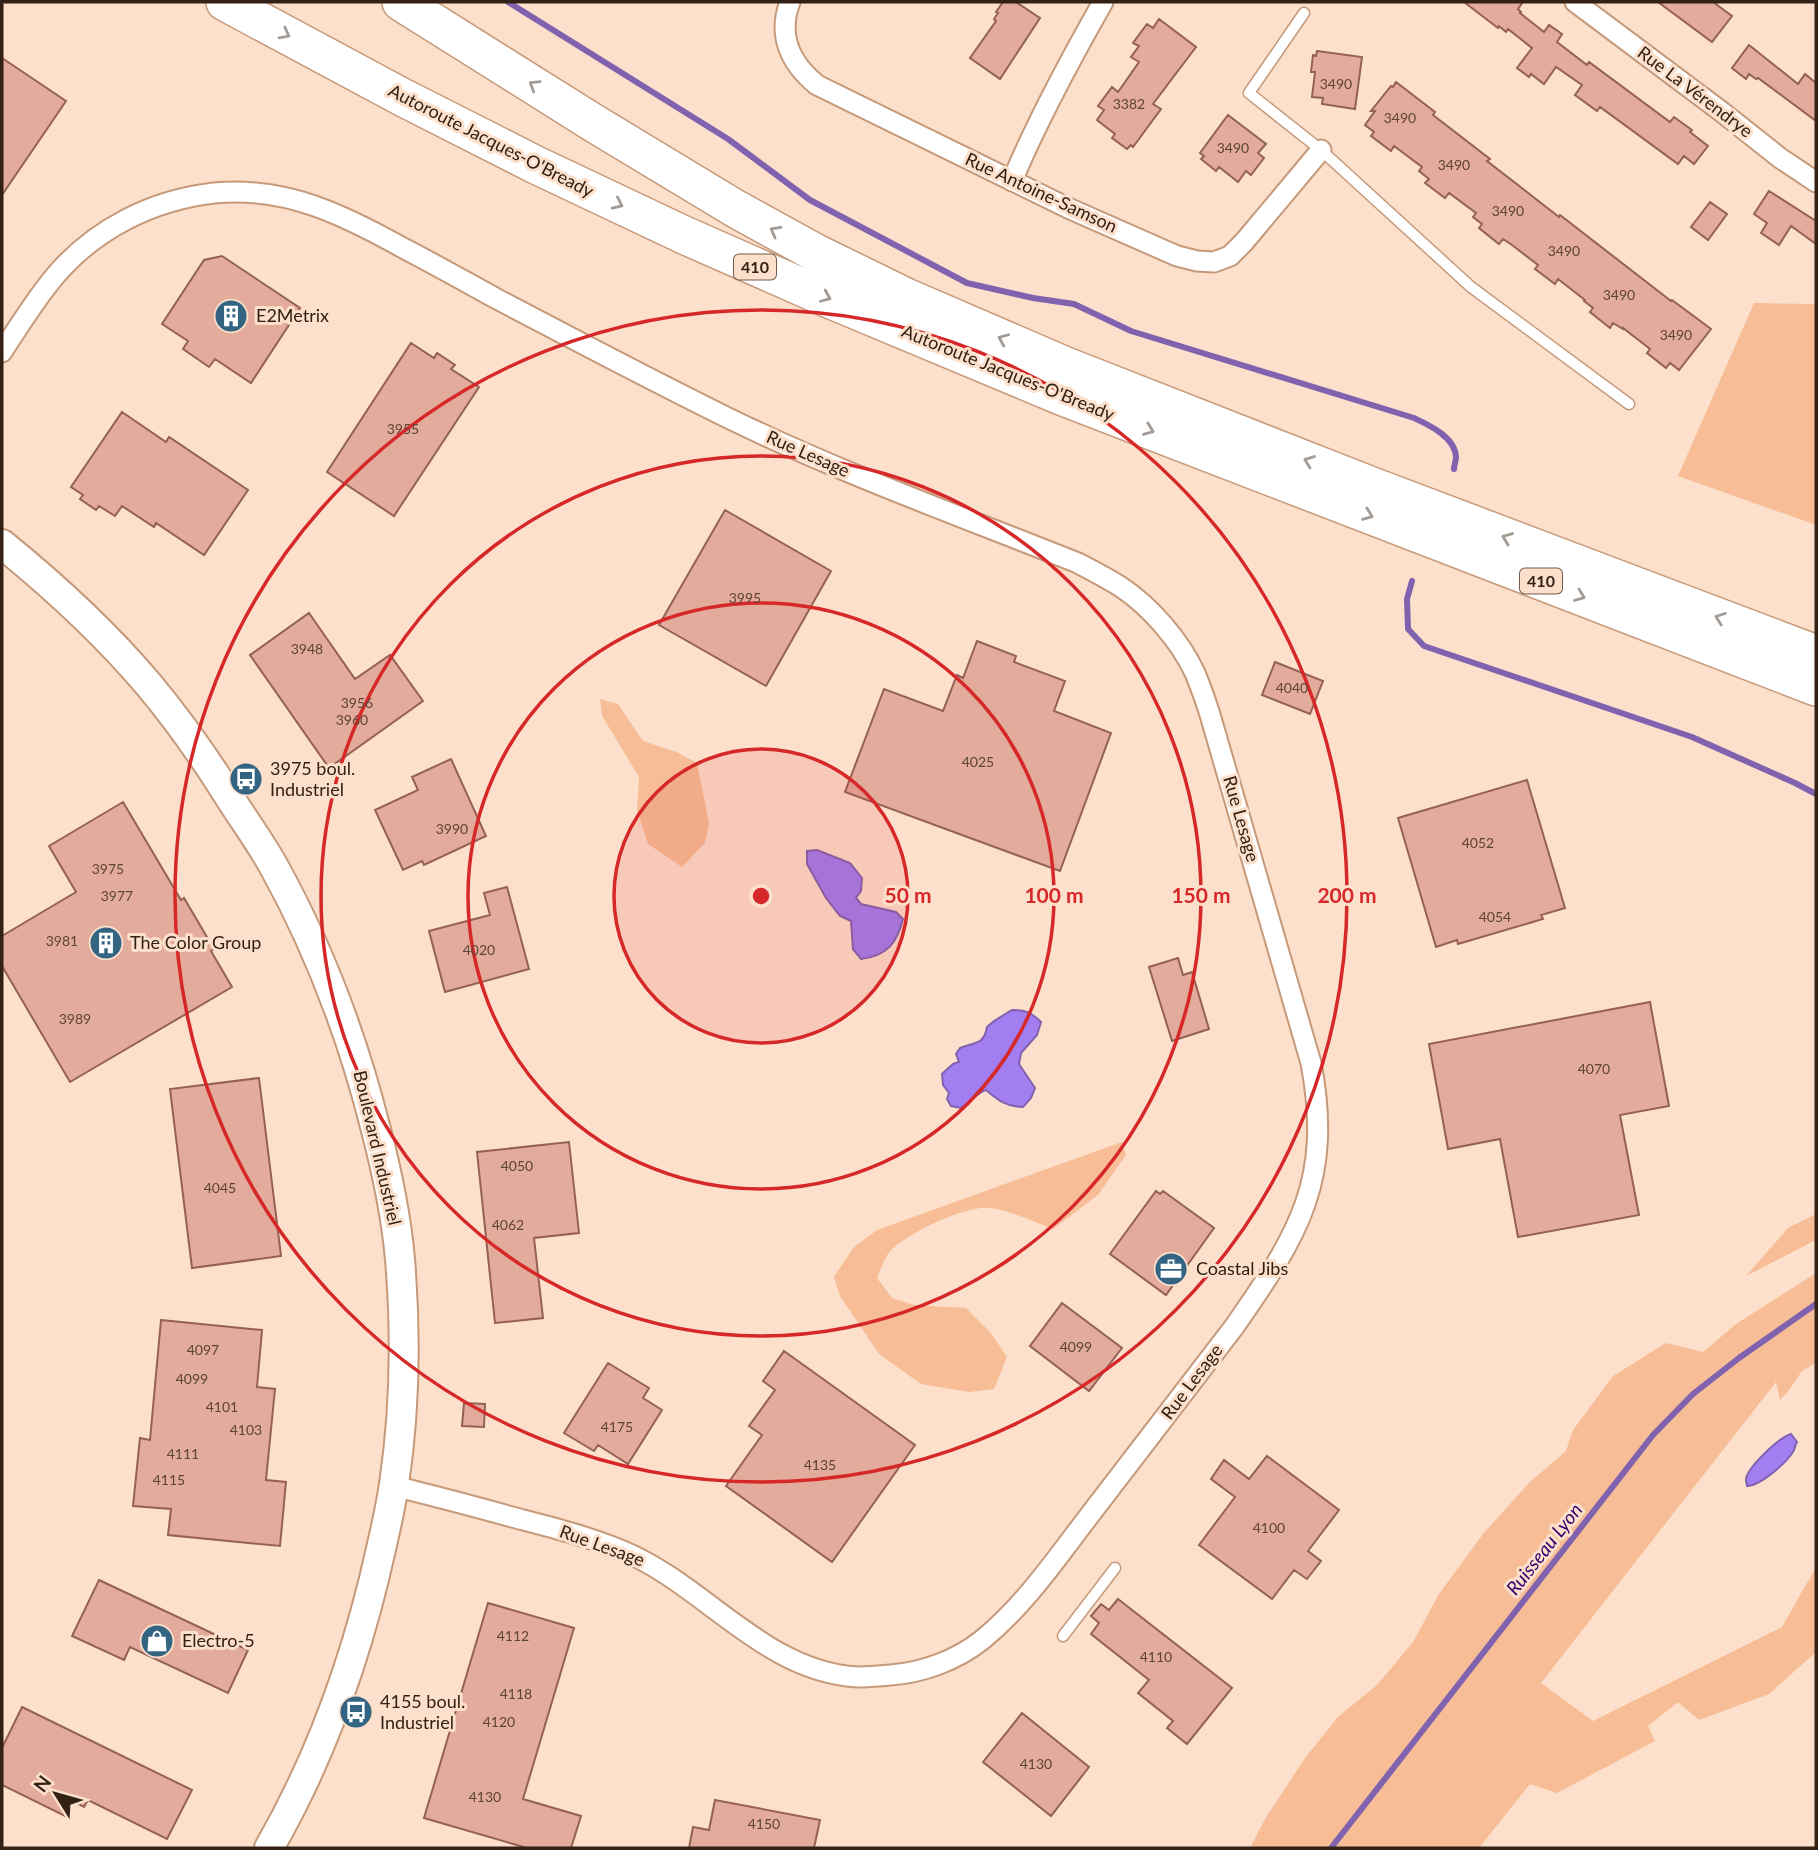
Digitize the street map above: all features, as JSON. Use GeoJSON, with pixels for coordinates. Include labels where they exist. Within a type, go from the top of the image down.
{"type":"FeatureCollection","features":[{"type":"Feature","properties":{"kind":"highway","name":"Autoroute Jacques-O'Bready"},"geometry":{"type":"LineString","coordinates":[[225,2],[513,153],[684,235],[840,304],[1061,397],[1816,687]]}},
{"type":"Feature","properties":{"kind":"highway","name":"Autoroute Jacques-O'Bready"},"geometry":{"type":"LineString","coordinates":[[401,2],[736,209],[906,297],[1066,366],[1308,461],[1658,595],[1805,648]]}},
{"type":"Feature","properties":{"kind":"main road","name":"Boulevard Industriel"},"geometry":{"type":"LineString","coordinates":[[2,544],[91,622],[148,684],[196,745],[276,872],[292,901],[332,991],[352,1044],[387,1175],[400,1256],[402,1305],[402,1382],[394,1486],[374,1579],[350,1662],[318,1749],[269,1848]]}},
{"type":"Feature","properties":{"kind":"street","name":"Rue Antoine-Samson"},"geometry":{"type":"LineString","coordinates":[[790,2],[785,25],[787,44],[802,73],[817,85],[1012,181],[1177,256],[1214,262],[1230,256],[1321,150]]}},
{"type":"Feature","properties":{"kind":"street"},"geometry":{"type":"LineString","coordinates":[[1012,181],[1051,96],[1102,2]]}},
{"type":"Feature","properties":{"kind":"street","name":"Rue La Vérendrye"},"geometry":{"type":"LineString","coordinates":[[1575,2],[1780,158],[1816,182]]}},
{"type":"Feature","properties":{"kind":"street","name":"Rue Lesage"},"geometry":{"type":"LineString","coordinates":[[2,352],[54,277],[71,258],[115,224],[167,203],[214,193],[261,193],[309,202],[373,231],[727,418],[845,471],[1066,558],[1101,575],[1124,588],[1163,625],[1181,648],[1204,697],[1311,1063],[1318,1142],[1310,1194],[1280,1259],[1256,1296],[1045,1574],[1007,1618],[980,1642],[930,1667],[904,1674],[879,1676],[856,1677],[831,1672],[810,1667],[761,1642],[675,1579],[625,1551],[584,1536],[394,1486]]}},
{"type":"Feature","properties":{"kind":"lane"},"geometry":{"type":"LineString","coordinates":[[1304,13],[1250,93],[1321,150],[1471,287],[1629,404]]}},
{"type":"Feature","properties":{"kind":"lane"},"geometry":{"type":"LineString","coordinates":[[1063,1636],[1115,1568]]}},
{"type":"Feature","properties":{"kind":"shaded area"},"geometry":{"type":"Polygon","coordinates":[[[1754,303],[1816,304],[1816,525],[1678,476],[1754,303]]]}},
{"type":"Feature","properties":{"kind":"shaded area"},"geometry":{"type":"Polygon","coordinates":[[[600,699],[618,704],[643,741],[676,752],[697,763],[709,823],[705,843],[682,867],[648,844],[637,810],[639,777],[602,716],[600,699]]]}},
{"type":"Feature","properties":{"kind":"shaded area"},"geometry":{"type":"Polygon","coordinates":[[[817,850],[850,863],[862,878],[861,891],[856,898],[861,904],[896,912],[903,919],[898,935],[890,947],[878,955],[861,959],[853,949],[851,921],[840,916],[826,898],[807,864],[807,851],[817,850]]]}},
{"type":"Feature","properties":{"kind":"shaded area"},"geometry":{"type":"Polygon","coordinates":[[[1012,1010],[1028,1013],[1041,1022],[1037,1035],[1021,1053],[1019,1064],[1035,1088],[1031,1098],[1023,1107],[1012,1106],[998,1100],[986,1090],[961,1108],[951,1106],[942,1074],[959,1062],[956,1054],[960,1048],[981,1040],[987,1027],[1012,1010]]]}},
{"type":"Feature","properties":{"kind":"shaded area"},"geometry":{"type":"Polygon","coordinates":[[[1122,1142],[1126,1155],[1098,1195],[1053,1229],[1007,1212],[980,1208],[953,1215],[925,1228],[901,1242],[885,1259],[877,1278],[892,1298],[914,1305],[966,1308],[990,1332],[1007,1357],[994,1389],[969,1392],[921,1384],[879,1354],[840,1296],[834,1277],[853,1248],[877,1230],[1122,1142]]]}},
{"type":"Feature","properties":{"kind":"shaded area"},"geometry":{"type":"Polygon","coordinates":[[[1816,1214],[1816,1240],[1746,1276],[1788,1228],[1816,1214]]]}},
{"type":"Feature","properties":{"kind":"shaded area"},"geometry":{"type":"Polygon","coordinates":[[[1816,1273],[1816,1363],[1802,1371],[1780,1400],[1776,1382],[1541,1683],[1593,1721],[1782,1627],[1816,1567],[1816,1652],[1769,1694],[1699,1720],[1678,1702],[1648,1726],[1655,1741],[1557,1793],[1530,1784],[1479,1848],[1250,1848],[1265,1819],[1305,1758],[1338,1717],[1378,1684],[1413,1642],[1439,1594],[1483,1534],[1529,1483],[1566,1451],[1573,1430],[1613,1376],[1666,1343],[1703,1352],[1736,1324],[1816,1273]]]}},
{"type":"Feature","properties":{"kind":"shaded area"},"geometry":{"type":"Polygon","coordinates":[[[1791,1434],[1797,1442],[1789,1457],[1765,1478],[1747,1486],[1747,1475],[1751,1468],[1779,1441],[1791,1434]]]}},
{"type":"Feature","properties":{"kind":"building"},"geometry":{"type":"Polygon","coordinates":[[[1003,2],[1016,2],[1040,18],[1000,79],[970,58],[996,21],[996,12],[1003,2]]]}},
{"type":"Feature","properties":{"kind":"building"},"geometry":{"type":"Polygon","coordinates":[[[1464,2],[1523,2],[1518,9],[1520,13],[1544,32],[1549,25],[1562,34],[1557,42],[1587,65],[1589,62],[1670,122],[1674,117],[1708,146],[1694,164],[1684,156],[1678,164],[1600,107],[1597,111],[1575,95],[1582,85],[1556,67],[1544,84],[1531,74],[1529,77],[1517,68],[1532,48],[1508,29],[1506,32],[1499,26],[1498,28],[1464,2]]]}},
{"type":"Feature","properties":{"kind":"building"},"geometry":{"type":"Polygon","coordinates":[[[1658,2],[1713,2],[1732,16],[1712,42],[1658,2]]]}},
{"type":"Feature","properties":{"kind":"building"},"geometry":{"type":"Polygon","coordinates":[[[1159,19],[1196,47],[1153,104],[1161,109],[1133,147],[1131,145],[1127,149],[1112,138],[1115,134],[1097,120],[1104,110],[1098,106],[1112,87],[1118,92],[1139,62],[1131,57],[1139,46],[1133,43],[1147,24],[1153,28],[1159,19]]]}},
{"type":"Feature","properties":{"kind":"building"},"geometry":{"type":"Polygon","coordinates":[[[1749,45],[1798,84],[1805,74],[1816,83],[1816,121],[1758,78],[1749,74],[1746,79],[1732,68],[1749,45]]]}},
{"type":"Feature","properties":{"kind":"building"},"geometry":{"type":"Polygon","coordinates":[[[1317,51],[1362,57],[1355,109],[1322,104],[1323,98],[1312,97],[1315,72],[1311,72],[1313,55],[1316,56],[1317,51]]]}},
{"type":"Feature","properties":{"kind":"building"},"geometry":{"type":"Polygon","coordinates":[[[2,58],[66,101],[2,195],[2,58]]]}},
{"type":"Feature","properties":{"kind":"building"},"geometry":{"type":"Polygon","coordinates":[[[1396,82],[1490,159],[1487,161],[1711,329],[1679,370],[1670,363],[1666,368],[1647,353],[1650,349],[1623,328],[1613,323],[1610,328],[1590,312],[1593,308],[1585,300],[1558,279],[1555,284],[1535,269],[1538,265],[1512,245],[1503,239],[1499,244],[1479,228],[1482,224],[1473,217],[1476,213],[1449,193],[1445,198],[1425,183],[1429,179],[1419,171],[1422,167],[1394,146],[1391,151],[1371,136],[1374,132],[1365,125],[1375,111],[1371,111],[1396,82]]]}},
{"type":"Feature","properties":{"kind":"building"},"geometry":{"type":"Polygon","coordinates":[[[1228,115],[1266,144],[1258,153],[1264,158],[1251,175],[1246,171],[1238,182],[1219,167],[1216,171],[1201,159],[1204,156],[1200,153],[1228,115]]]}},
{"type":"Feature","properties":{"kind":"building"},"geometry":{"type":"Polygon","coordinates":[[[1769,191],[1816,221],[1816,244],[1791,226],[1779,245],[1761,233],[1767,223],[1754,214],[1769,191]]]}},
{"type":"Feature","properties":{"kind":"building"},"geometry":{"type":"Polygon","coordinates":[[[1710,202],[1727,214],[1708,240],[1691,227],[1710,202]]]}},
{"type":"Feature","properties":{"kind":"building","name":"E2Metrix"},"geometry":{"type":"Polygon","coordinates":[[[222,256],[300,308],[251,383],[215,359],[209,367],[183,349],[188,341],[162,324],[204,260],[222,256]]]}},
{"type":"Feature","properties":{"kind":"building"},"geometry":{"type":"Polygon","coordinates":[[[411,343],[434,358],[437,353],[455,365],[451,369],[479,387],[394,516],[327,472],[411,343]]]}},
{"type":"Feature","properties":{"kind":"building"},"geometry":{"type":"Polygon","coordinates":[[[122,412],[166,442],[169,437],[248,490],[204,555],[156,523],[154,527],[122,506],[115,516],[99,506],[96,510],[80,499],[83,495],[71,487],[122,412]]]}},
{"type":"Feature","properties":{"kind":"building"},"geometry":{"type":"Polygon","coordinates":[[[725,510],[831,571],[766,686],[659,625],[725,510]]]}},
{"type":"Feature","properties":{"kind":"building"},"geometry":{"type":"Polygon","coordinates":[[[309,613],[355,679],[390,655],[423,701],[329,768],[250,655],[309,613]]]}},
{"type":"Feature","properties":{"kind":"building"},"geometry":{"type":"Polygon","coordinates":[[[977,641],[1016,656],[1014,662],[1065,681],[1054,711],[1111,733],[1060,871],[845,792],[884,689],[943,711],[957,675],[963,678],[977,641]]]}},
{"type":"Feature","properties":{"kind":"building"},"geometry":{"type":"Polygon","coordinates":[[[1275,662],[1323,681],[1310,714],[1262,695],[1275,662]]]}},
{"type":"Feature","properties":{"kind":"building"},"geometry":{"type":"Polygon","coordinates":[[[451,759],[486,836],[424,865],[422,861],[403,870],[375,810],[418,790],[412,777],[451,759]]]}},
{"type":"Feature","properties":{"kind":"building"},"geometry":{"type":"Polygon","coordinates":[[[1527,780],[1565,908],[1541,915],[1543,919],[1458,944],[1457,940],[1436,947],[1398,818],[1527,780]]]}},
{"type":"Feature","properties":{"kind":"building","name":"The Color Group"},"geometry":{"type":"Polygon","coordinates":[[[123,802],[181,900],[184,898],[214,949],[211,951],[232,987],[70,1082],[2,966],[2,936],[76,892],[49,846],[123,802]]]}},
{"type":"Feature","properties":{"kind":"building"},"geometry":{"type":"Polygon","coordinates":[[[507,887],[529,969],[445,992],[429,931],[490,915],[484,893],[507,887]]]}},
{"type":"Feature","properties":{"kind":"building"},"geometry":{"type":"Polygon","coordinates":[[[1178,958],[1183,975],[1192,972],[1209,1029],[1172,1041],[1149,967],[1178,958]]]}},
{"type":"Feature","properties":{"kind":"building"},"geometry":{"type":"Polygon","coordinates":[[[1650,1002],[1669,1106],[1620,1115],[1639,1215],[1518,1237],[1500,1139],[1448,1149],[1429,1044],[1650,1002]]]}},
{"type":"Feature","properties":{"kind":"building"},"geometry":{"type":"Polygon","coordinates":[[[259,1078],[281,1256],[192,1268],[170,1089],[259,1078]]]}},
{"type":"Feature","properties":{"kind":"building"},"geometry":{"type":"Polygon","coordinates":[[[569,1142],[579,1233],[534,1238],[543,1318],[495,1323],[477,1152],[569,1142]]]}},
{"type":"Feature","properties":{"kind":"building"},"geometry":{"type":"Polygon","coordinates":[[[1156,1191],[1160,1194],[1163,1191],[1214,1228],[1166,1295],[1110,1254],[1156,1191]]]}},
{"type":"Feature","properties":{"kind":"building"},"geometry":{"type":"Polygon","coordinates":[[[1062,1303],[1122,1348],[1089,1391],[1030,1346],[1062,1303]]]}},
{"type":"Feature","properties":{"kind":"building"},"geometry":{"type":"Polygon","coordinates":[[[161,1320],[262,1330],[257,1387],[275,1389],[266,1480],[286,1482],[280,1546],[168,1535],[171,1509],[133,1506],[140,1438],[150,1440],[161,1320]]]}},
{"type":"Feature","properties":{"kind":"building"},"geometry":{"type":"Polygon","coordinates":[[[784,1351],[915,1445],[832,1562],[726,1486],[762,1435],[749,1426],[775,1390],[763,1381],[784,1351]]]}},
{"type":"Feature","properties":{"kind":"building"},"geometry":{"type":"Polygon","coordinates":[[[608,1363],[649,1388],[643,1398],[662,1410],[628,1464],[598,1445],[594,1451],[564,1433],[608,1363]]]}},
{"type":"Feature","properties":{"kind":"building"},"geometry":{"type":"Polygon","coordinates":[[[464,1403],[485,1404],[484,1427],[462,1426],[464,1403]]]}},
{"type":"Feature","properties":{"kind":"building"},"geometry":{"type":"Polygon","coordinates":[[[1267,1456],[1339,1510],[1308,1551],[1321,1561],[1307,1579],[1294,1570],[1272,1599],[1199,1545],[1235,1497],[1211,1479],[1224,1460],[1249,1479],[1267,1456]]]}},
{"type":"Feature","properties":{"kind":"building","name":"Electro-5"},"geometry":{"type":"Polygon","coordinates":[[[99,1580],[248,1650],[228,1693],[130,1647],[124,1660],[72,1636],[99,1580]]]}},
{"type":"Feature","properties":{"kind":"building"},"geometry":{"type":"Polygon","coordinates":[[[1118,1599],[1232,1688],[1187,1744],[1167,1728],[1173,1721],[1138,1693],[1149,1680],[1091,1634],[1099,1623],[1091,1616],[1101,1604],[1109,1610],[1118,1599]]]}},
{"type":"Feature","properties":{"kind":"building"},"geometry":{"type":"Polygon","coordinates":[[[488,1603],[574,1628],[523,1799],[581,1816],[571,1848],[527,1848],[424,1818],[488,1603]]]}},
{"type":"Feature","properties":{"kind":"building"},"geometry":{"type":"Polygon","coordinates":[[[22,1707],[192,1790],[167,1839],[88,1800],[84,1807],[73,1801],[65,1816],[2,1785],[2,1748],[22,1707]]]}},
{"type":"Feature","properties":{"kind":"building"},"geometry":{"type":"Polygon","coordinates":[[[1022,1713],[1089,1767],[1051,1816],[983,1762],[1022,1713]]]}},
{"type":"Feature","properties":{"kind":"building"},"geometry":{"type":"Polygon","coordinates":[[[715,1800],[820,1820],[814,1848],[689,1848],[693,1827],[709,1830],[715,1800]]]}},
{"type":"Feature","properties":{"kind":"waterway"},"geometry":{"type":"LineString","coordinates":[[508,2],[728,139],[810,200],[967,283],[1074,304],[1131,331],[1414,418],[1427,424],[1451,443],[1456,457],[1454,469]]}},
{"type":"Feature","properties":{"kind":"waterway"},"geometry":{"type":"LineString","coordinates":[[1412,581],[1407,599],[1408,629],[1424,646],[1692,737],[1816,794]]}},
{"type":"Feature","properties":{"kind":"waterway","name":"Ruisseau Lyon"},"geometry":{"type":"LineString","coordinates":[[1331,1848],[1653,1435],[1693,1394],[1816,1304]]}},
{"type":"Feature","properties":{"kind":"place","name":"E2Metrix"},"geometry":{"type":"Point","coordinates":[231,316]}},
{"type":"Feature","properties":{"kind":"place","name":"3975 boul. Industriel"},"geometry":{"type":"Point","coordinates":[246,779]}},
{"type":"Feature","properties":{"kind":"place","name":"The Color Group"},"geometry":{"type":"Point","coordinates":[106,943]}},
{"type":"Feature","properties":{"kind":"place","name":"Coastal Jibs"},"geometry":{"type":"Point","coordinates":[1171,1269]}},
{"type":"Feature","properties":{"kind":"place","name":"Electro-5"},"geometry":{"type":"Point","coordinates":[157,1641]}},
{"type":"Feature","properties":{"kind":"place","name":"4155 boul. Industriel"},"geometry":{"type":"Point","coordinates":[356,1712]}}]}
